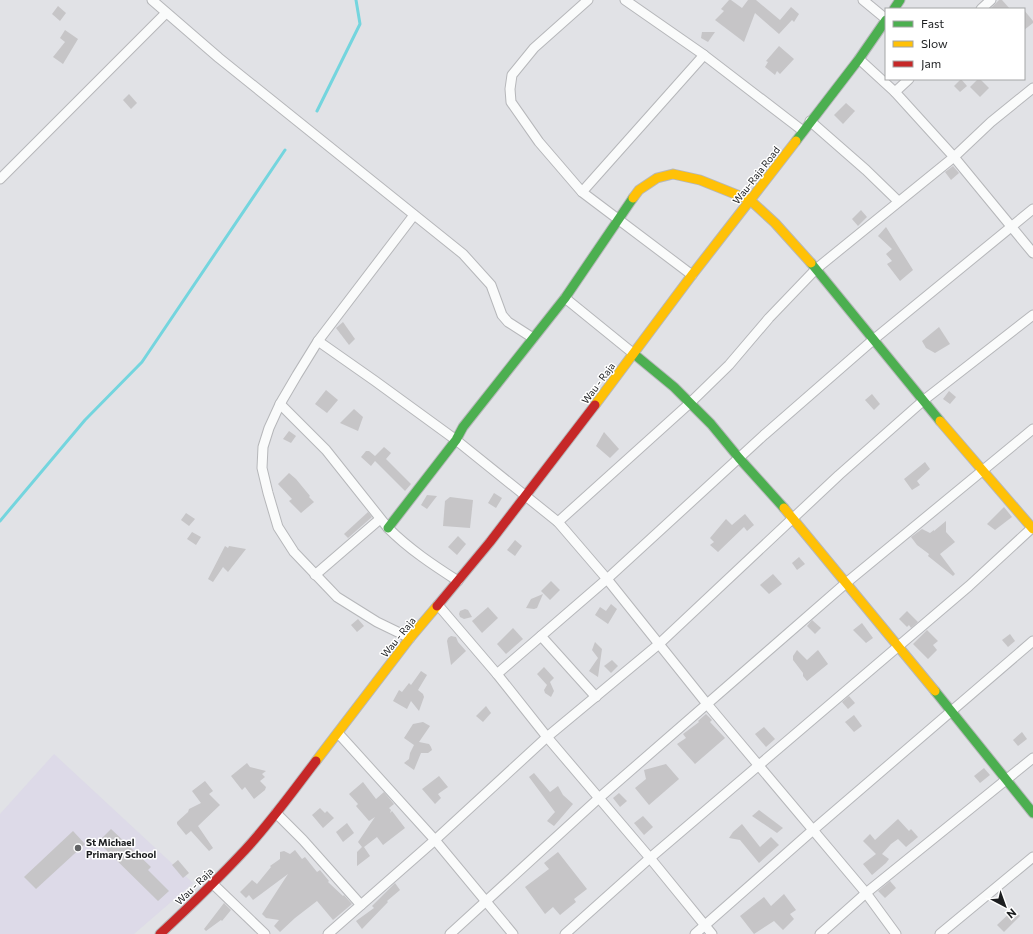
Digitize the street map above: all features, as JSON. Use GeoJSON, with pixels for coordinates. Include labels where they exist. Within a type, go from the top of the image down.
{"type":"FeatureCollection","features":[{"type":"Feature","properties":{"kind":"street"},"geometry":{"type":"LineString","coordinates":[[152,0],[219,58],[463,254],[491,285],[502,315],[508,322],[533,338]]}},
{"type":"Feature","properties":{"kind":"street"},"geometry":{"type":"LineString","coordinates":[[588,0],[534,48],[512,75],[510,89],[511,102],[539,142],[582,192],[692,275]]}},
{"type":"Feature","properties":{"kind":"street"},"geometry":{"type":"LineString","coordinates":[[625,0],[704,56],[803,131]]}},
{"type":"Feature","properties":{"kind":"street"},"geometry":{"type":"LineString","coordinates":[[863,0],[885,19]]}},
{"type":"Feature","properties":{"kind":"street"},"geometry":{"type":"LineString","coordinates":[[982,8],[991,0]]}},
{"type":"Feature","properties":{"kind":"street"},"geometry":{"type":"LineString","coordinates":[[0,179],[166,13]]}},
{"type":"Feature","properties":{"kind":"street","name":"Wau-Raja Road"},"geometry":{"type":"LineString","coordinates":[[642,343],[885,21]]}},
{"type":"Feature","properties":{"kind":"street"},"geometry":{"type":"LineString","coordinates":[[582,192],[704,56]]}},
{"type":"Feature","properties":{"kind":"street"},"geometry":{"type":"LineString","coordinates":[[858,59],[895,92],[954,157],[1033,253]]}},
{"type":"Feature","properties":{"kind":"street"},"geometry":{"type":"LineString","coordinates":[[895,92],[908,80]]}},
{"type":"Feature","properties":{"kind":"street"},"geometry":{"type":"LineString","coordinates":[[558,522],[690,403],[728,365],[769,318],[816,270],[898,201],[954,157],[991,122],[1033,88]]}},
{"type":"Feature","properties":{"kind":"street"},"geometry":{"type":"LineString","coordinates":[[810,121],[866,170],[898,201]]}},
{"type":"Feature","properties":{"kind":"street"},"geometry":{"type":"LineString","coordinates":[[388,528],[456,440],[464,427],[565,298],[639,190],[657,178],[673,174],[700,180],[750,200],[775,222],[947,429],[1033,528],[969,586],[650,858],[565,934]]}},
{"type":"Feature","properties":{"kind":"street"},"geometry":{"type":"LineString","coordinates":[[498,674],[607,579],[739,458],[748,448],[873,340],[1033,209]]}},
{"type":"Feature","properties":{"kind":"street"},"geometry":{"type":"LineString","coordinates":[[410,638],[377,622],[337,598],[294,552],[278,527],[262,468],[263,447],[269,428],[280,404],[318,341],[414,215]]}},
{"type":"Feature","properties":{"kind":"street"},"geometry":{"type":"LineString","coordinates":[[565,298],[659,374],[711,424],[739,458],[793,518],[952,711],[1033,813]]}},
{"type":"Feature","properties":{"kind":"street"},"geometry":{"type":"LineString","coordinates":[[328,934],[435,840],[547,737],[659,644],[839,475],[924,400],[1033,315]]}},
{"type":"Feature","properties":{"kind":"street"},"geometry":{"type":"LineString","coordinates":[[318,341],[456,440],[558,522],[607,579],[758,766],[866,893],[896,934]]}},
{"type":"Feature","properties":{"kind":"street","name":"Wau - Raja"},"geometry":{"type":"LineString","coordinates":[[160,934],[214,884],[276,813],[410,638],[525,497],[642,343]]}},
{"type":"Feature","properties":{"kind":"street"},"geometry":{"type":"LineString","coordinates":[[280,404],[326,450],[380,520],[399,540],[422,558],[458,581]]}},
{"type":"Feature","properties":{"kind":"street"},"geometry":{"type":"LineString","coordinates":[[450,934],[599,798],[846,583],[1033,429]]}},
{"type":"Feature","properties":{"kind":"street"},"geometry":{"type":"LineString","coordinates":[[315,575],[380,520]]}},
{"type":"Feature","properties":{"kind":"street"},"geometry":{"type":"LineString","coordinates":[[438,605],[498,674],[547,737],[650,858],[712,934]]}},
{"type":"Feature","properties":{"kind":"street"},"geometry":{"type":"LineString","coordinates":[[541,636],[596,697]]}},
{"type":"Feature","properties":{"kind":"street"},"geometry":{"type":"LineString","coordinates":[[696,934],[813,830],[1033,641]]}},
{"type":"Feature","properties":{"kind":"street"},"geometry":{"type":"LineString","coordinates":[[338,733],[435,840],[514,934]]}},
{"type":"Feature","properties":{"kind":"street"},"geometry":{"type":"LineString","coordinates":[[820,934],[866,893],[1033,758]]}},
{"type":"Feature","properties":{"kind":"street"},"geometry":{"type":"LineString","coordinates":[[276,813],[303,840],[361,905]]}},
{"type":"Feature","properties":{"kind":"street"},"geometry":{"type":"LineString","coordinates":[[940,934],[1033,857]]}},
{"type":"Feature","properties":{"kind":"street"},"geometry":{"type":"LineString","coordinates":[[214,884],[265,934]]}},
{"type":"Feature","properties":{"kind":"shaded area","name":"St Michael Primary School"},"geometry":{"type":"Polygon","coordinates":[[[54,754],[193,883],[134,934],[0,934],[0,814],[54,754]]]}},
{"type":"Feature","properties":{"kind":"building"},"geometry":{"type":"Polygon","coordinates":[[[729,0],[742,8],[748,0],[756,0],[780,20],[791,7],[799,14],[794,22],[792,20],[779,34],[755,13],[744,42],[715,20],[724,11],[721,9],[729,0]]]}},
{"type":"Feature","properties":{"kind":"building"},"geometry":{"type":"Polygon","coordinates":[[[999,0],[1002,0],[1009,8],[991,8],[999,0]]]}},
{"type":"Feature","properties":{"kind":"building"},"geometry":{"type":"Polygon","coordinates":[[[58,6],[66,13],[60,21],[52,14],[58,6]]]}},
{"type":"Feature","properties":{"kind":"building"},"geometry":{"type":"Polygon","coordinates":[[[1025,11],[1033,21],[1033,23],[1025,29],[1025,11]]]}},
{"type":"Feature","properties":{"kind":"building"},"geometry":{"type":"Polygon","coordinates":[[[65,30],[78,39],[63,64],[53,57],[65,42],[60,38],[65,30]]]}},
{"type":"Feature","properties":{"kind":"building"},"geometry":{"type":"Polygon","coordinates":[[[702,32],[715,32],[708,42],[701,38],[702,32]]]}},
{"type":"Feature","properties":{"kind":"building"},"geometry":{"type":"Polygon","coordinates":[[[779,46],[794,59],[780,74],[777,71],[775,75],[765,67],[768,62],[766,61],[779,46]]]}},
{"type":"Feature","properties":{"kind":"building"},"geometry":{"type":"Polygon","coordinates":[[[962,80],[967,86],[960,92],[954,86],[962,80]]]}},
{"type":"Feature","properties":{"kind":"building"},"geometry":{"type":"Polygon","coordinates":[[[977,80],[981,80],[989,88],[980,97],[970,87],[977,80]]]}},
{"type":"Feature","properties":{"kind":"building"},"geometry":{"type":"Polygon","coordinates":[[[129,94],[137,103],[131,109],[123,100],[129,94]]]}},
{"type":"Feature","properties":{"kind":"building"},"geometry":{"type":"Polygon","coordinates":[[[846,103],[855,111],[843,124],[834,115],[846,103]]]}},
{"type":"Feature","properties":{"kind":"building"},"geometry":{"type":"Polygon","coordinates":[[[953,166],[959,173],[951,180],[945,172],[953,166]]]}},
{"type":"Feature","properties":{"kind":"building"},"geometry":{"type":"Polygon","coordinates":[[[861,210],[867,217],[858,226],[852,219],[861,210]]]}},
{"type":"Feature","properties":{"kind":"building"},"geometry":{"type":"Polygon","coordinates":[[[886,227],[913,270],[900,281],[887,264],[892,261],[886,254],[892,249],[878,236],[886,227]]]}},
{"type":"Feature","properties":{"kind":"building"},"geometry":{"type":"Polygon","coordinates":[[[343,322],[355,339],[349,345],[336,328],[343,322]]]}},
{"type":"Feature","properties":{"kind":"building"},"geometry":{"type":"Polygon","coordinates":[[[939,327],[950,344],[935,353],[926,348],[922,341],[939,327]]]}},
{"type":"Feature","properties":{"kind":"building"},"geometry":{"type":"Polygon","coordinates":[[[326,390],[338,400],[327,413],[315,404],[326,390]]]}},
{"type":"Feature","properties":{"kind":"building"},"geometry":{"type":"Polygon","coordinates":[[[949,391],[956,397],[950,404],[943,399],[949,391]]]}},
{"type":"Feature","properties":{"kind":"building"},"geometry":{"type":"Polygon","coordinates":[[[872,394],[880,404],[874,410],[865,400],[872,394]]]}},
{"type":"Feature","properties":{"kind":"building"},"geometry":{"type":"Polygon","coordinates":[[[354,409],[363,417],[358,431],[340,423],[354,409]]]}},
{"type":"Feature","properties":{"kind":"building"},"geometry":{"type":"Polygon","coordinates":[[[289,431],[296,436],[291,443],[283,439],[289,431]]]}},
{"type":"Feature","properties":{"kind":"building"},"geometry":{"type":"Polygon","coordinates":[[[604,432],[619,449],[610,458],[596,446],[604,432]]]}},
{"type":"Feature","properties":{"kind":"building"},"geometry":{"type":"Polygon","coordinates":[[[384,447],[391,453],[386,459],[411,484],[405,491],[375,461],[371,466],[361,457],[366,451],[369,451],[375,456],[384,447]]]}},
{"type":"Feature","properties":{"kind":"building"},"geometry":{"type":"Polygon","coordinates":[[[925,462],[930,469],[917,481],[920,485],[912,490],[904,479],[925,462]]]}},
{"type":"Feature","properties":{"kind":"building"},"geometry":{"type":"Polygon","coordinates":[[[289,473],[296,479],[314,502],[301,513],[289,501],[292,499],[278,484],[289,473]]]}},
{"type":"Feature","properties":{"kind":"building"},"geometry":{"type":"Polygon","coordinates":[[[494,493],[502,498],[496,508],[488,503],[494,493]]]}},
{"type":"Feature","properties":{"kind":"building"},"geometry":{"type":"Polygon","coordinates":[[[427,495],[437,496],[427,509],[421,505],[427,495]]]}},
{"type":"Feature","properties":{"kind":"building"},"geometry":{"type":"Polygon","coordinates":[[[450,497],[473,500],[470,528],[443,526],[445,501],[450,497]]]}},
{"type":"Feature","properties":{"kind":"building"},"geometry":{"type":"Polygon","coordinates":[[[1004,507],[1012,517],[995,530],[987,524],[1004,507]]]}},
{"type":"Feature","properties":{"kind":"building"},"geometry":{"type":"Polygon","coordinates":[[[368,512],[372,517],[348,538],[344,534],[368,512]]]}},
{"type":"Feature","properties":{"kind":"building"},"geometry":{"type":"Polygon","coordinates":[[[186,513],[195,519],[189,526],[181,520],[186,513]]]}},
{"type":"Feature","properties":{"kind":"building"},"geometry":{"type":"Polygon","coordinates":[[[745,514],[754,525],[747,531],[744,527],[718,552],[710,545],[714,542],[710,538],[726,519],[732,525],[745,514]]]}},
{"type":"Feature","properties":{"kind":"building"},"geometry":{"type":"Polygon","coordinates":[[[946,521],[946,532],[955,542],[940,554],[955,574],[953,576],[928,556],[929,554],[917,545],[911,537],[922,529],[930,533],[946,521]]]}},
{"type":"Feature","properties":{"kind":"building"},"geometry":{"type":"Polygon","coordinates":[[[192,532],[201,537],[196,545],[187,539],[192,532]]]}},
{"type":"Feature","properties":{"kind":"building"},"geometry":{"type":"Polygon","coordinates":[[[458,536],[466,544],[457,555],[448,547],[458,536]]]}},
{"type":"Feature","properties":{"kind":"building"},"geometry":{"type":"Polygon","coordinates":[[[515,540],[522,546],[515,556],[507,550],[515,540]]]}},
{"type":"Feature","properties":{"kind":"building"},"geometry":{"type":"Polygon","coordinates":[[[225,546],[228,548],[229,546],[246,549],[228,572],[223,567],[213,582],[208,579],[225,546]]]}},
{"type":"Feature","properties":{"kind":"building"},"geometry":{"type":"Polygon","coordinates":[[[799,557],[805,564],[797,570],[792,563],[799,557]]]}},
{"type":"Feature","properties":{"kind":"building"},"geometry":{"type":"Polygon","coordinates":[[[773,574],[782,584],[769,594],[760,585],[773,574]]]}},
{"type":"Feature","properties":{"kind":"building"},"geometry":{"type":"Polygon","coordinates":[[[551,581],[560,590],[550,600],[541,591],[551,581]]]}},
{"type":"Feature","properties":{"kind":"building"},"geometry":{"type":"Polygon","coordinates":[[[543,594],[537,608],[526,608],[531,599],[543,594]]]}},
{"type":"Feature","properties":{"kind":"building"},"geometry":{"type":"Polygon","coordinates":[[[611,604],[617,609],[608,624],[595,615],[600,607],[606,611],[611,604]]]}},
{"type":"Feature","properties":{"kind":"building"},"geometry":{"type":"Polygon","coordinates":[[[488,607],[498,618],[482,633],[472,621],[488,607]]]}},
{"type":"Feature","properties":{"kind":"building"},"geometry":{"type":"Polygon","coordinates":[[[465,609],[468,610],[472,617],[464,619],[460,617],[460,611],[465,609]]]}},
{"type":"Feature","properties":{"kind":"building"},"geometry":{"type":"Polygon","coordinates":[[[907,611],[918,622],[911,628],[909,625],[907,627],[899,619],[907,611]]]}},
{"type":"Feature","properties":{"kind":"building"},"geometry":{"type":"Polygon","coordinates":[[[358,619],[364,626],[357,632],[351,625],[358,619]]]}},
{"type":"Feature","properties":{"kind":"building"},"geometry":{"type":"Polygon","coordinates":[[[812,620],[821,628],[815,634],[807,626],[812,620]]]}},
{"type":"Feature","properties":{"kind":"building"},"geometry":{"type":"Polygon","coordinates":[[[862,623],[873,638],[866,643],[853,630],[862,623]]]}},
{"type":"Feature","properties":{"kind":"building"},"geometry":{"type":"Polygon","coordinates":[[[513,628],[523,639],[506,654],[497,644],[513,628]]]}},
{"type":"Feature","properties":{"kind":"building"},"geometry":{"type":"Polygon","coordinates":[[[927,630],[938,641],[933,645],[937,650],[928,659],[913,644],[927,630]]]}},
{"type":"Feature","properties":{"kind":"building"},"geometry":{"type":"Polygon","coordinates":[[[1010,634],[1015,641],[1008,647],[1002,640],[1010,634]]]}},
{"type":"Feature","properties":{"kind":"building"},"geometry":{"type":"Polygon","coordinates":[[[451,636],[456,637],[458,642],[466,651],[451,665],[447,641],[451,636]]]}},
{"type":"Feature","properties":{"kind":"building"},"geometry":{"type":"Polygon","coordinates":[[[595,642],[602,649],[598,677],[589,671],[598,658],[592,650],[595,642]]]}},
{"type":"Feature","properties":{"kind":"building"},"geometry":{"type":"Polygon","coordinates":[[[797,650],[807,660],[818,650],[828,664],[807,681],[793,660],[793,656],[797,650]]]}},
{"type":"Feature","properties":{"kind":"building"},"geometry":{"type":"Polygon","coordinates":[[[612,660],[618,666],[611,673],[604,666],[612,660]]]}},
{"type":"Feature","properties":{"kind":"building"},"geometry":{"type":"Polygon","coordinates":[[[544,667],[554,678],[550,682],[554,691],[551,697],[545,693],[544,690],[547,685],[537,674],[544,667]]]}},
{"type":"Feature","properties":{"kind":"building"},"geometry":{"type":"Polygon","coordinates":[[[421,671],[427,675],[418,690],[424,697],[419,711],[411,701],[407,709],[393,701],[399,690],[402,692],[409,683],[411,685],[421,671]]]}},
{"type":"Feature","properties":{"kind":"building"},"geometry":{"type":"Polygon","coordinates":[[[849,696],[855,703],[848,709],[842,702],[849,696]]]}},
{"type":"Feature","properties":{"kind":"building"},"geometry":{"type":"Polygon","coordinates":[[[486,706],[491,713],[483,722],[476,716],[486,706]]]}},
{"type":"Feature","properties":{"kind":"building"},"geometry":{"type":"Polygon","coordinates":[[[706,714],[712,720],[710,722],[725,738],[695,764],[677,744],[686,738],[683,734],[699,722],[698,721],[706,714]]]}},
{"type":"Feature","properties":{"kind":"building"},"geometry":{"type":"Polygon","coordinates":[[[854,715],[862,726],[854,732],[845,722],[854,715]]]}},
{"type":"Feature","properties":{"kind":"building"},"geometry":{"type":"Polygon","coordinates":[[[423,722],[430,726],[419,742],[429,744],[432,750],[428,753],[421,753],[414,770],[404,763],[409,759],[414,745],[404,738],[413,724],[423,722]]]}},
{"type":"Feature","properties":{"kind":"building"},"geometry":{"type":"Polygon","coordinates":[[[764,727],[775,739],[766,747],[755,734],[764,727]]]}},
{"type":"Feature","properties":{"kind":"building"},"geometry":{"type":"Polygon","coordinates":[[[1022,732],[1027,739],[1018,746],[1013,740],[1022,732]]]}},
{"type":"Feature","properties":{"kind":"building"},"geometry":{"type":"Polygon","coordinates":[[[247,763],[250,767],[266,771],[262,774],[265,777],[260,781],[266,787],[265,790],[254,799],[245,787],[242,790],[231,776],[247,763]]]}},
{"type":"Feature","properties":{"kind":"building"},"geometry":{"type":"Polygon","coordinates":[[[666,764],[679,779],[649,805],[635,788],[646,779],[644,770],[666,764]]]}},
{"type":"Feature","properties":{"kind":"building"},"geometry":{"type":"Polygon","coordinates":[[[984,768],[990,775],[980,783],[974,776],[984,768]]]}},
{"type":"Feature","properties":{"kind":"building"},"geometry":{"type":"Polygon","coordinates":[[[534,773],[550,792],[558,786],[563,795],[573,804],[554,826],[547,821],[555,812],[529,777],[534,773]]]}},
{"type":"Feature","properties":{"kind":"building"},"geometry":{"type":"Polygon","coordinates":[[[439,776],[448,787],[438,794],[441,798],[435,804],[422,789],[439,776]]]}},
{"type":"Feature","properties":{"kind":"building"},"geometry":{"type":"Polygon","coordinates":[[[205,781],[213,791],[209,794],[220,805],[198,826],[213,848],[209,851],[191,831],[186,835],[177,824],[177,822],[188,812],[189,809],[201,803],[192,791],[205,781]]]}},
{"type":"Feature","properties":{"kind":"building"},"geometry":{"type":"Polygon","coordinates":[[[363,782],[376,799],[384,792],[394,804],[389,808],[391,810],[390,813],[392,811],[405,828],[383,845],[377,837],[364,847],[370,856],[357,866],[357,852],[362,847],[358,842],[375,817],[369,821],[356,806],[358,804],[349,794],[363,782]]]}},
{"type":"Feature","properties":{"kind":"building"},"geometry":{"type":"Polygon","coordinates":[[[619,793],[627,801],[620,807],[613,798],[619,793]]]}},
{"type":"Feature","properties":{"kind":"building"},"geometry":{"type":"Polygon","coordinates":[[[320,808],[325,813],[327,811],[334,818],[323,828],[312,815],[320,808]]]}},
{"type":"Feature","properties":{"kind":"building"},"geometry":{"type":"Polygon","coordinates":[[[759,810],[783,828],[777,833],[752,816],[759,810]]]}},
{"type":"Feature","properties":{"kind":"building"},"geometry":{"type":"Polygon","coordinates":[[[643,816],[653,827],[644,835],[634,823],[643,816]]]}},
{"type":"Feature","properties":{"kind":"building"},"geometry":{"type":"Polygon","coordinates":[[[898,819],[909,831],[911,829],[918,837],[906,847],[898,839],[891,844],[882,854],[889,859],[872,875],[863,864],[876,854],[863,841],[870,834],[875,840],[898,819]]]}},
{"type":"Feature","properties":{"kind":"building"},"geometry":{"type":"Polygon","coordinates":[[[347,823],[354,833],[343,842],[336,832],[347,823]]]}},
{"type":"Feature","properties":{"kind":"building"},"geometry":{"type":"Polygon","coordinates":[[[742,824],[760,847],[771,837],[779,845],[759,863],[740,840],[729,838],[742,824]]]}},
{"type":"Feature","properties":{"kind":"building"},"geometry":{"type":"Polygon","coordinates":[[[111,829],[151,867],[148,870],[169,891],[158,901],[98,842],[111,829]]]}},
{"type":"Feature","properties":{"kind":"building"},"geometry":{"type":"Polygon","coordinates":[[[73,831],[85,844],[36,889],[24,877],[73,831]]]}},
{"type":"Feature","properties":{"kind":"building"},"geometry":{"type":"Polygon","coordinates":[[[295,850],[302,859],[305,857],[317,872],[320,870],[329,881],[328,882],[343,896],[344,895],[352,904],[333,920],[317,901],[280,932],[274,926],[279,920],[266,918],[262,914],[288,874],[253,900],[249,895],[246,898],[240,892],[252,880],[257,884],[271,867],[270,866],[280,859],[280,852],[284,851],[290,854],[295,850]]]}},
{"type":"Feature","properties":{"kind":"building"},"geometry":{"type":"Polygon","coordinates":[[[558,852],[587,889],[574,899],[576,902],[560,915],[553,907],[545,914],[525,887],[549,869],[544,863],[558,852]]]}},
{"type":"Feature","properties":{"kind":"building"},"geometry":{"type":"Polygon","coordinates":[[[178,860],[189,873],[183,878],[172,865],[178,860]]]}},
{"type":"Feature","properties":{"kind":"building"},"geometry":{"type":"Polygon","coordinates":[[[890,881],[896,888],[885,898],[878,891],[890,881]]]}},
{"type":"Feature","properties":{"kind":"building"},"geometry":{"type":"Polygon","coordinates":[[[395,883],[400,890],[387,901],[388,902],[362,929],[356,921],[374,908],[372,906],[395,883]]]}},
{"type":"Feature","properties":{"kind":"building"},"geometry":{"type":"Polygon","coordinates":[[[784,894],[796,910],[790,914],[794,919],[783,930],[774,921],[754,934],[740,916],[764,897],[771,906],[784,894]]]}},
{"type":"Feature","properties":{"kind":"building"},"geometry":{"type":"Polygon","coordinates":[[[224,903],[231,910],[222,921],[221,920],[206,931],[204,929],[224,903]]]}},
{"type":"Feature","properties":{"kind":"building"},"geometry":{"type":"Polygon","coordinates":[[[1014,909],[1020,916],[1004,932],[997,925],[1014,909]]]}},
{"type":"Feature","properties":{"kind":"waterway"},"geometry":{"type":"LineString","coordinates":[[317,111],[360,24],[356,0]]}},
{"type":"Feature","properties":{"kind":"waterway"},"geometry":{"type":"LineString","coordinates":[[0,521],[85,420],[142,362],[285,150]]}},
{"type":"Feature","properties":{"kind":"traffic: fast"},"geometry":{"type":"LineString","coordinates":[[895,8],[900,0]]}},
{"type":"Feature","properties":{"kind":"traffic: fast"},"geometry":{"type":"LineString","coordinates":[[796,141],[859,59],[885,21]]}},
{"type":"Feature","properties":{"kind":"traffic: fast"},"geometry":{"type":"LineString","coordinates":[[388,528],[456,440],[463,427],[565,298],[633,198]]}},
{"type":"Feature","properties":{"kind":"traffic: fast"},"geometry":{"type":"LineString","coordinates":[[811,263],[940,421]]}},
{"type":"Feature","properties":{"kind":"traffic: fast"},"geometry":{"type":"LineString","coordinates":[[634,354],[674,387],[711,424],[784,508]]}},
{"type":"Feature","properties":{"kind":"traffic: fast"},"geometry":{"type":"LineString","coordinates":[[935,691],[1033,813]]}},
{"type":"Feature","properties":{"kind":"traffic: slow"},"geometry":{"type":"LineString","coordinates":[[595,405],[692,275],[796,141]]}},
{"type":"Feature","properties":{"kind":"traffic: slow"},"geometry":{"type":"LineString","coordinates":[[633,198],[639,190],[657,178],[673,174],[700,180],[750,200],[775,223],[811,263]]}},
{"type":"Feature","properties":{"kind":"traffic: slow"},"geometry":{"type":"LineString","coordinates":[[940,421],[1033,529]]}},
{"type":"Feature","properties":{"kind":"traffic: slow"},"geometry":{"type":"LineString","coordinates":[[784,508],[935,691]]}},
{"type":"Feature","properties":{"kind":"traffic: slow"},"geometry":{"type":"LineString","coordinates":[[316,761],[410,638],[437,606]]}},
{"type":"Feature","properties":{"kind":"traffic: jam"},"geometry":{"type":"LineString","coordinates":[[437,606],[490,542],[595,405]]}},
{"type":"Feature","properties":{"kind":"traffic: jam"},"geometry":{"type":"LineString","coordinates":[[160,934],[203,893],[255,839],[316,761]]}},
{"type":"Feature","properties":{"kind":"place","name":"St Michael Primary School"},"geometry":{"type":"Point","coordinates":[78,848]}}]}
